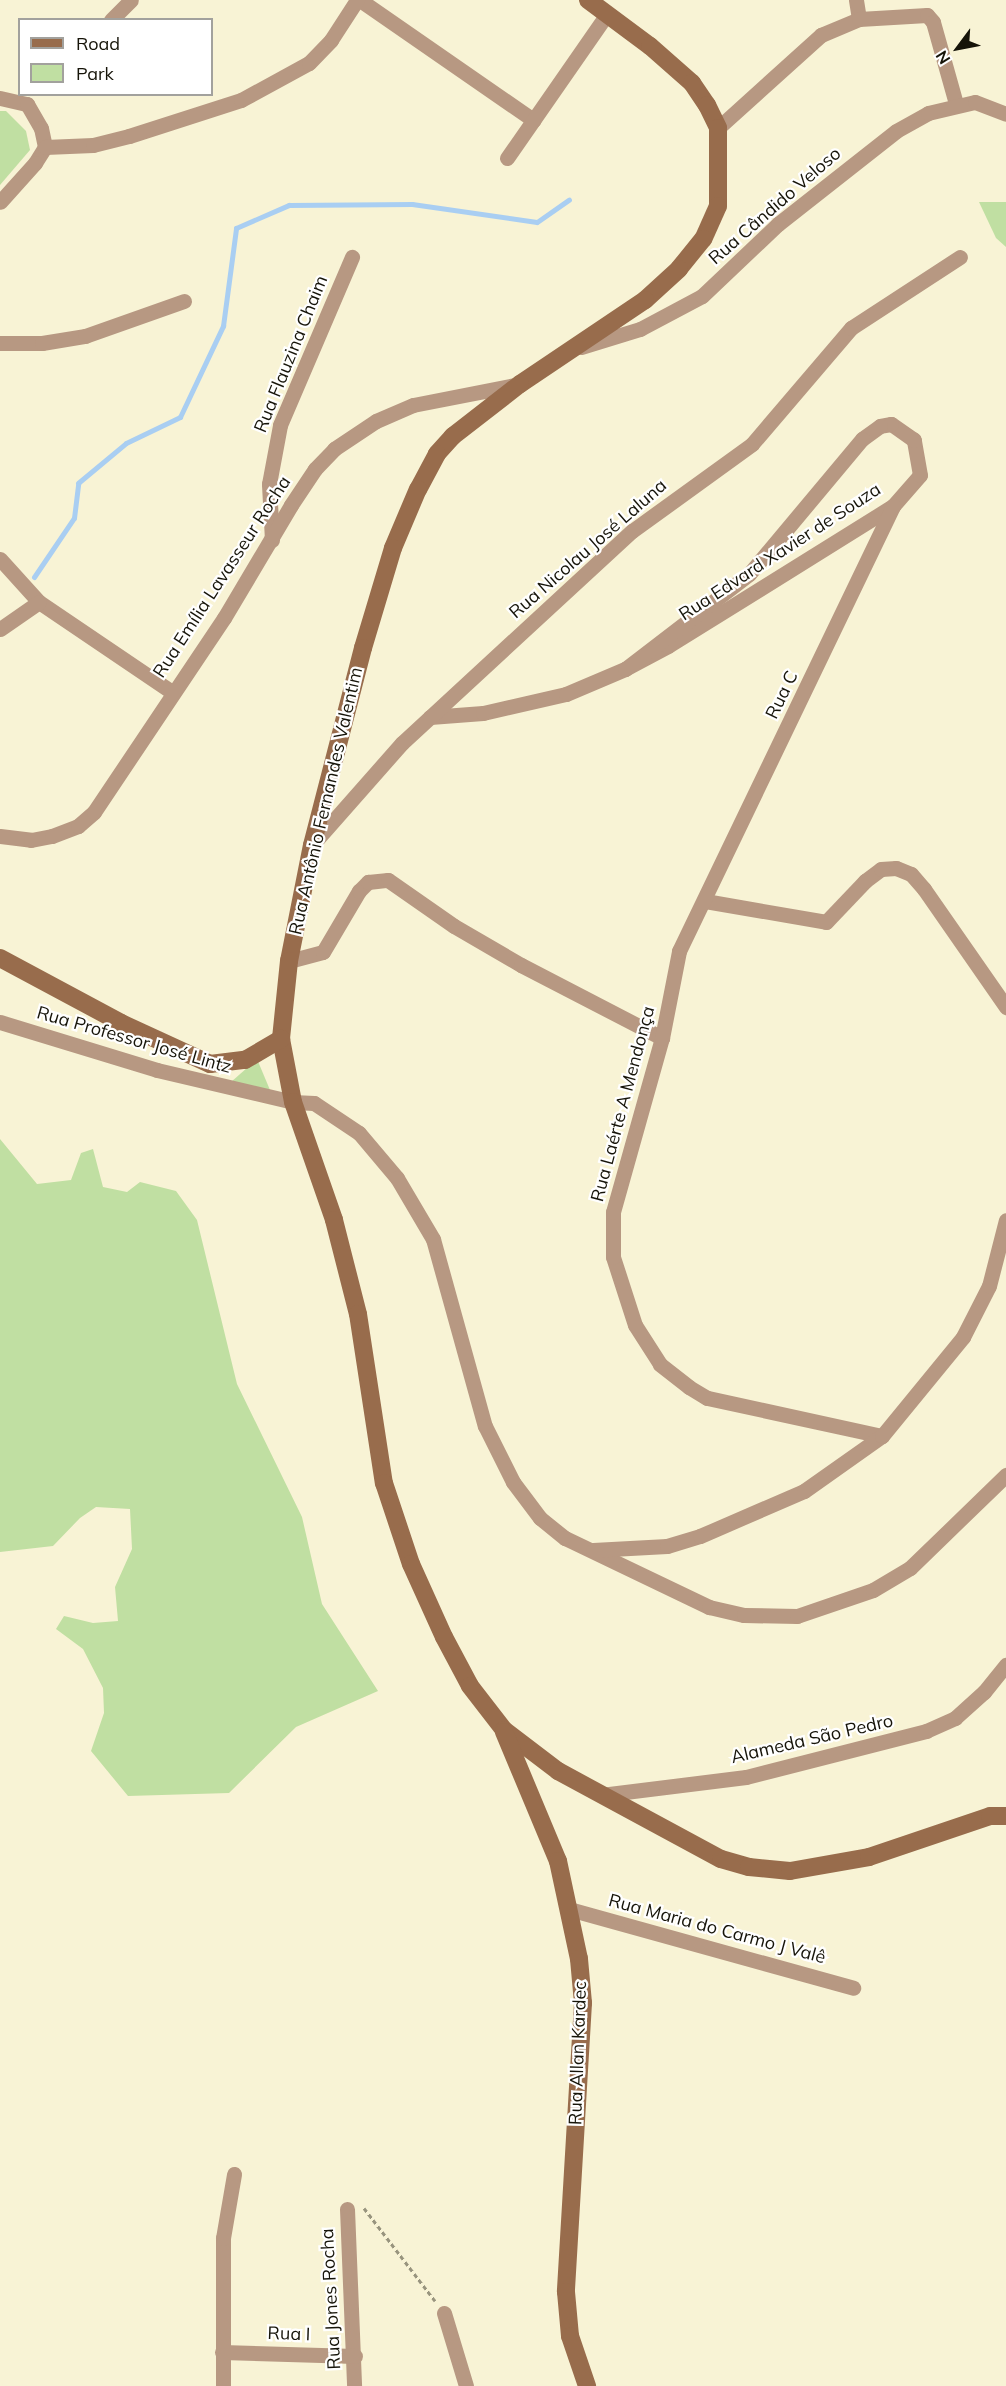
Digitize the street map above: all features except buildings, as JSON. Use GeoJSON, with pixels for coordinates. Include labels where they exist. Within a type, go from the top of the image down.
{"type":"FeatureCollection","features":[{"type":"Feature","properties":{"kind":"street"},"geometry":{"type":"LineString","coordinates":[[113,18],[130,0]]}},
{"type":"Feature","properties":{"kind":"street"},"geometry":{"type":"LineString","coordinates":[[45,147],[93,145],[242,100],[309,63],[331,40],[359,0],[533,120]]}},
{"type":"Feature","properties":{"kind":"street"},"geometry":{"type":"LineString","coordinates":[[588,0],[692,83],[718,128],[822,35],[859,19],[927,15],[933,22],[956,104]]}},
{"type":"Feature","properties":{"kind":"street"},"geometry":{"type":"LineString","coordinates":[[856,0],[859,19]]}},
{"type":"Feature","properties":{"kind":"street"},"geometry":{"type":"LineString","coordinates":[[507,158],[607,14]]}},
{"type":"Feature","properties":{"kind":"street"},"geometry":{"type":"LineString","coordinates":[[0,98],[32,99],[45,147],[35,164],[0,202]]}},
{"type":"Feature","properties":{"kind":"street","name":"Rua Cândido Veloso"},"geometry":{"type":"LineString","coordinates":[[569,350],[640,329],[702,296],[778,224],[896,131],[928,113],[956,104],[975,102],[1006,114]]}},
{"type":"Feature","properties":{"kind":"street","name":"Rua Antônio Fernandes Valentim"},"geometry":{"type":"LineString","coordinates":[[718,128],[717,206],[703,239],[679,269],[645,300],[520,384],[453,436],[437,454],[418,489],[393,548],[363,648],[312,845],[289,961],[281,1039],[293,1102],[334,1220],[358,1314],[384,1483],[411,1564],[444,1637],[470,1686],[504,1730],[558,1771],[721,1858],[749,1867],[790,1870],[869,1857],[990,1816],[1006,1816]]}},
{"type":"Feature","properties":{"kind":"street","name":"Rua Flauzina Chaim"},"geometry":{"type":"LineString","coordinates":[[272,540],[269,484],[277,434],[352,257]]}},
{"type":"Feature","properties":{"kind":"street","name":"Rua Nicolau José Laluna"},"geometry":{"type":"LineString","coordinates":[[312,845],[402,743],[632,531],[752,444],[851,328],[960,257]]}},
{"type":"Feature","properties":{"kind":"street"},"geometry":{"type":"LineString","coordinates":[[0,343],[42,343],[85,336],[184,301]]}},
{"type":"Feature","properties":{"kind":"street","name":"Rua Emília Lavasseur Rocha"},"geometry":{"type":"LineString","coordinates":[[0,836],[31,840],[78,826],[94,812],[272,540],[315,469],[334,449],[376,421],[413,405],[520,384]]}},
{"type":"Feature","properties":{"kind":"street","name":"Rua Edvard Xavier de Souza"},"geometry":{"type":"LineString","coordinates":[[430,717],[483,713],[541,701],[625,669],[893,506],[920,475],[914,440],[891,424],[880,426],[862,439],[749,574],[625,669]]}},
{"type":"Feature","properties":{"kind":"street","name":"Rua C"},"geometry":{"type":"LineString","coordinates":[[705,901],[893,506]]}},
{"type":"Feature","properties":{"kind":"street"},"geometry":{"type":"LineString","coordinates":[[0,559],[39,602],[171,692]]}},
{"type":"Feature","properties":{"kind":"street"},"geometry":{"type":"LineString","coordinates":[[0,629],[39,602]]}},
{"type":"Feature","properties":{"kind":"street"},"geometry":{"type":"LineString","coordinates":[[705,901],[826,922],[865,881],[881,869],[896,868],[911,874],[924,889],[1006,1007]]}},
{"type":"Feature","properties":{"kind":"street"},"geometry":{"type":"LineString","coordinates":[[289,961],[323,952],[359,891],[368,882],[388,880],[454,927],[521,965],[662,1038]]}},
{"type":"Feature","properties":{"kind":"street","name":"Rua Laérte A Mendonça"},"geometry":{"type":"LineString","coordinates":[[705,901],[679,951],[662,1038],[613,1212],[613,1257],[634,1325],[660,1364],[707,1398],[882,1436]]}},
{"type":"Feature","properties":{"kind":"street"},"geometry":{"type":"LineString","coordinates":[[0,958],[120,1023],[210,1064],[245,1060],[281,1039]]}},
{"type":"Feature","properties":{"kind":"street","name":"Rua Professor José Lintz"},"geometry":{"type":"LineString","coordinates":[[0,1022],[157,1070],[293,1102],[314,1103],[333,1112],[359,1133],[397,1178],[433,1239],[495,1450],[540,1518],[590,1551],[709,1607],[744,1615],[797,1616],[873,1590],[910,1568],[1006,1475]]}},
{"type":"Feature","properties":{"kind":"street"},"geometry":{"type":"LineString","coordinates":[[590,1551],[667,1546],[700,1536],[804,1491],[882,1436],[963,1337],[989,1286],[1006,1220]]}},
{"type":"Feature","properties":{"kind":"street","name":"Alameda São Pedro"},"geometry":{"type":"LineString","coordinates":[[601,1795],[746,1777],[926,1731],[955,1718],[984,1692],[1006,1665]]}},
{"type":"Feature","properties":{"kind":"street","name":"Rua Allan Kardec"},"geometry":{"type":"LineString","coordinates":[[504,1730],[558,1861],[570,1909],[583,2003],[566,2292],[570,2336],[587,2386]]}},
{"type":"Feature","properties":{"kind":"street","name":"Rua Maria do Carmo J Valê"},"geometry":{"type":"LineString","coordinates":[[570,1909],[853,1988]]}},
{"type":"Feature","properties":{"kind":"street"},"geometry":{"type":"LineString","coordinates":[[223,2386],[223,2238],[234,2174]]}},
{"type":"Feature","properties":{"kind":"street","name":"Rua Jones Rocha"},"geometry":{"type":"LineString","coordinates":[[347,2209],[355,2356],[354,2386]]}},
{"type":"Feature","properties":{"kind":"street"},"geometry":{"type":"LineString","coordinates":[[444,2313],[466,2386]]}},
{"type":"Feature","properties":{"kind":"street","name":"Rua I"},"geometry":{"type":"LineString","coordinates":[[222,2352],[355,2356]]}},
{"type":"Feature","properties":{"kind":"path"},"geometry":{"type":"LineString","coordinates":[[347,2209],[351,2203],[359,2203],[368,2211],[444,2313]]}},
{"type":"Feature","properties":{"kind":"green space"},"geometry":{"type":"Polygon","coordinates":[[[0,111],[6,111],[26,131],[30,150],[0,185],[0,111]]]}},
{"type":"Feature","properties":{"kind":"green space"},"geometry":{"type":"Polygon","coordinates":[[[979,202],[1006,202],[1006,247],[996,238],[979,202]]]}},
{"type":"Feature","properties":{"kind":"green space"},"geometry":{"type":"Polygon","coordinates":[[[257,1059],[270,1090],[231,1082],[257,1059]]]}},
{"type":"Feature","properties":{"kind":"green space"},"geometry":{"type":"Polygon","coordinates":[[[0,1139],[37,1184],[71,1180],[81,1153],[93,1149],[103,1187],[127,1192],[140,1182],[176,1191],[197,1220],[237,1384],[302,1517],[322,1604],[378,1691],[296,1727],[229,1793],[128,1796],[91,1751],[104,1713],[103,1688],[83,1649],[56,1629],[64,1616],[93,1623],[118,1621],[115,1587],[132,1549],[130,1509],[96,1507],[80,1518],[53,1546],[0,1552],[0,1139]]]}},
{"type":"Feature","properties":{"kind":"waterway"},"geometry":{"type":"LineString","coordinates":[[34,577],[74,518],[78,483],[126,443],[180,417],[223,326],[236,228],[289,205],[412,204],[537,222],[569,200]]}}]}
